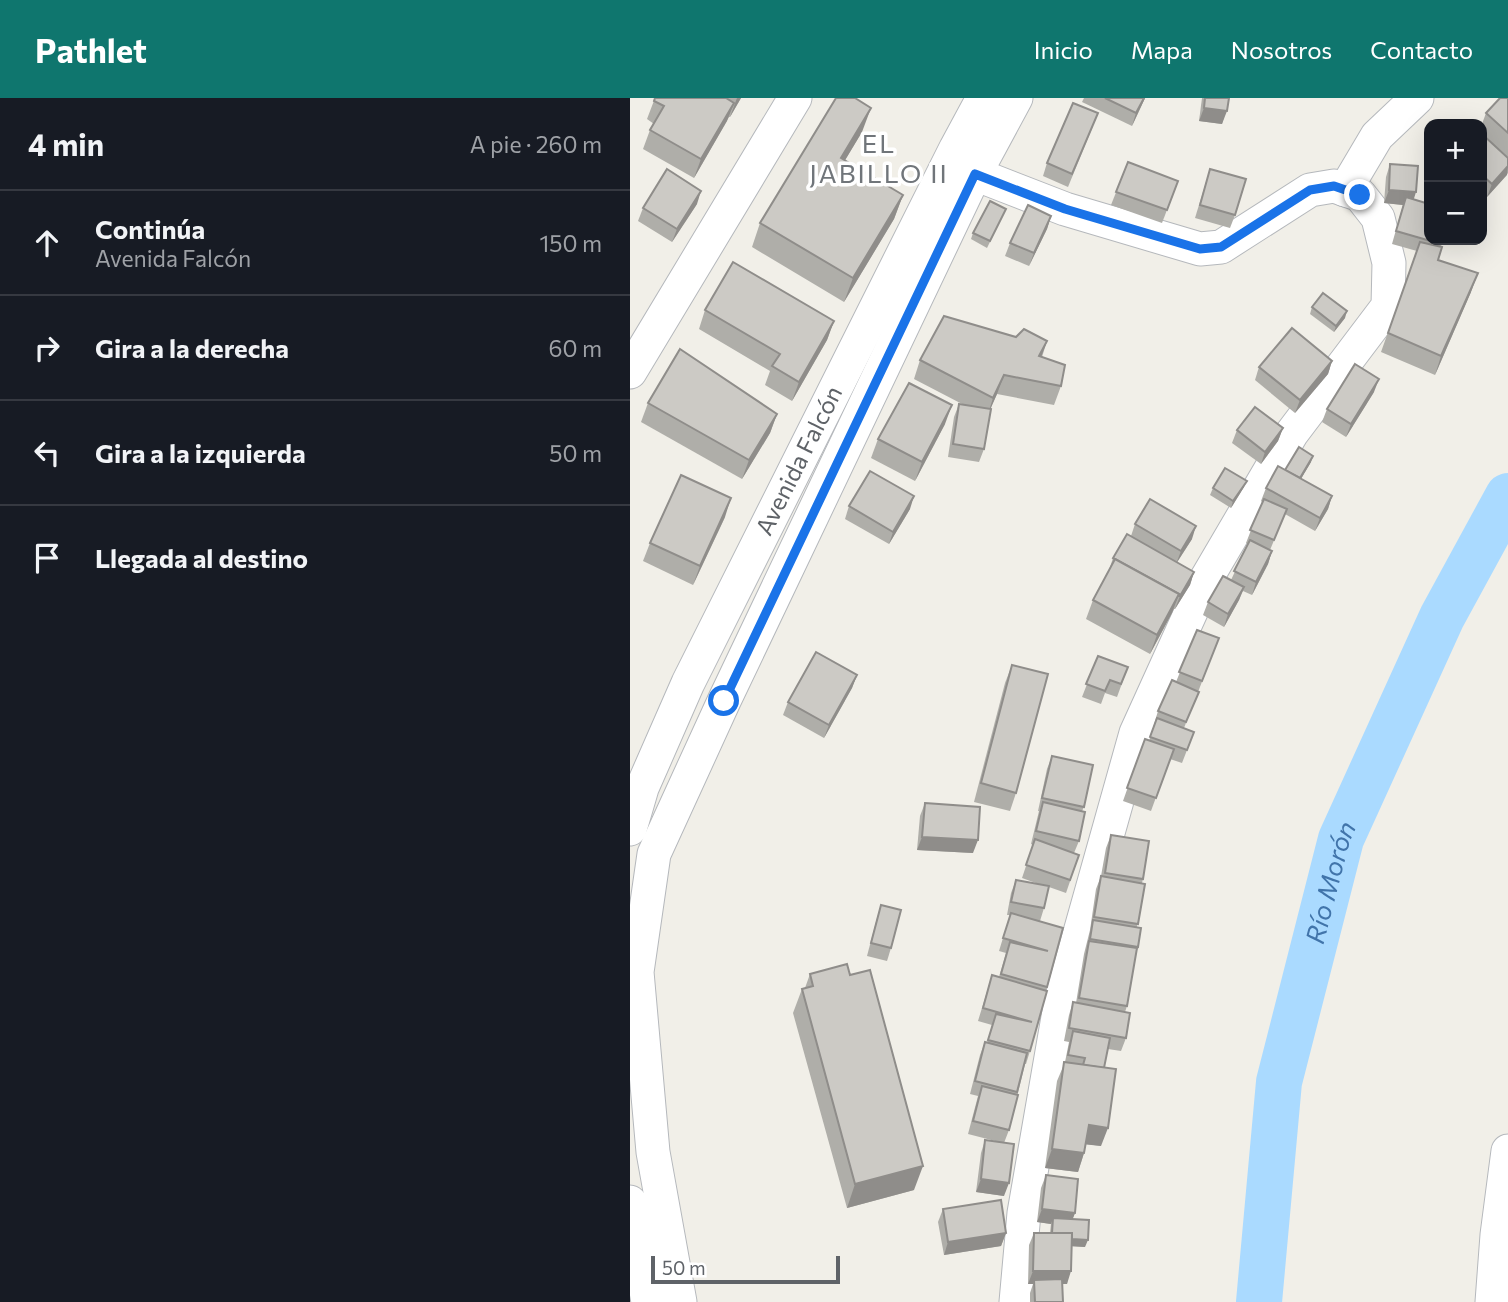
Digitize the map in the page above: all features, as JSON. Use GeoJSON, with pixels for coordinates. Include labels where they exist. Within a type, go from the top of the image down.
{"type":"FeatureCollection","features":[{"type":"Feature","properties":{"kind":"street"},"geometry":{"type":"LineString","coordinates":[[630,372],[795,98]]}},
{"type":"Feature","properties":{"kind":"street","name":"Avenida Falcón"},"geometry":{"type":"LineString","coordinates":[[630,829],[636,790],[983,98]]}},
{"type":"Feature","properties":{"kind":"street","name":"Avenida Falcón"},"geometry":{"type":"LineString","coordinates":[[680,1302],[653,1152],[637,972],[654,854],[730,688],[975,174],[1016,98]]}},
{"type":"Feature","properties":{"kind":"street"},"geometry":{"type":"LineString","coordinates":[[1345,190],[1377,135],[1417,98]]}},
{"type":"Feature","properties":{"kind":"street"},"geometry":{"type":"LineString","coordinates":[[975,174],[1065,209],[1200,249],[1221,247],[1310,190],[1334,186],[1360,195],[1378,218],[1389,263],[1388,306],[1292,433],[1205,580],[1136,733],[1061,1000],[1024,1213],[1016,1302]]}},
{"type":"Feature","properties":{"kind":"street"},"geometry":{"type":"LineString","coordinates":[[1492,1302],[1508,1151]]}},
{"type":"Feature","properties":{"kind":"street"},"geometry":{"type":"LineString","coordinates":[[630,1202],[636,1264],[648,1302]]}},
{"type":"Feature","properties":{"kind":"building"},"geometry":{"type":"Polygon","coordinates":[[[655,98],[726,98],[734,103],[701,159],[650,130],[664,106],[654,101],[655,98]]]}},
{"type":"Feature","properties":{"kind":"building"},"geometry":{"type":"Polygon","coordinates":[[[836,98],[855,98],[871,108],[841,158],[903,195],[853,278],[760,223],[836,98]]]}},
{"type":"Feature","properties":{"kind":"building"},"geometry":{"type":"Polygon","coordinates":[[[1105,98],[1144,98],[1136,113],[1105,98]]]}},
{"type":"Feature","properties":{"kind":"building"},"geometry":{"type":"Polygon","coordinates":[[[1205,98],[1229,98],[1227,111],[1204,108],[1205,98]]]}},
{"type":"Feature","properties":{"kind":"building"},"geometry":{"type":"Polygon","coordinates":[[[1500,98],[1508,98],[1508,133],[1486,113],[1500,98]]]}},
{"type":"Feature","properties":{"kind":"building"},"geometry":{"type":"Polygon","coordinates":[[[1073,103],[1098,113],[1072,174],[1047,163],[1073,103]]]}},
{"type":"Feature","properties":{"kind":"building"},"geometry":{"type":"Polygon","coordinates":[[[1487,139],[1508,158],[1508,166],[1492,184],[1487,180],[1487,139]]]}},
{"type":"Feature","properties":{"kind":"building"},"geometry":{"type":"Polygon","coordinates":[[[1128,162],[1178,181],[1167,210],[1116,192],[1128,162]]]}},
{"type":"Feature","properties":{"kind":"building"},"geometry":{"type":"Polygon","coordinates":[[[1390,164],[1418,166],[1416,192],[1389,190],[1390,164]]]}},
{"type":"Feature","properties":{"kind":"building"},"geometry":{"type":"Polygon","coordinates":[[[667,169],[701,191],[677,229],[643,208],[667,169]]]}},
{"type":"Feature","properties":{"kind":"building"},"geometry":{"type":"Polygon","coordinates":[[[1210,169],[1246,179],[1235,215],[1200,205],[1210,169]]]}},
{"type":"Feature","properties":{"kind":"building"},"geometry":{"type":"Polygon","coordinates":[[[1406,197],[1424,202],[1424,239],[1396,231],[1406,197]]]}},
{"type":"Feature","properties":{"kind":"building"},"geometry":{"type":"Polygon","coordinates":[[[990,201],[1006,209],[990,241],[973,233],[990,201]]]}},
{"type":"Feature","properties":{"kind":"building"},"geometry":{"type":"Polygon","coordinates":[[[1028,205],[1051,216],[1034,253],[1010,243],[1028,205]]]}},
{"type":"Feature","properties":{"kind":"building"},"geometry":{"type":"Polygon","coordinates":[[[1420,242],[1442,247],[1438,260],[1478,273],[1441,356],[1388,333],[1420,242]]]}},
{"type":"Feature","properties":{"kind":"building"},"geometry":{"type":"Polygon","coordinates":[[[733,262],[834,321],[799,382],[772,366],[780,354],[705,310],[733,262]]]}},
{"type":"Feature","properties":{"kind":"building"},"geometry":{"type":"Polygon","coordinates":[[[1323,293],[1347,311],[1336,326],[1312,307],[1323,293]]]}},
{"type":"Feature","properties":{"kind":"building"},"geometry":{"type":"Polygon","coordinates":[[[944,316],[1016,337],[1024,329],[1047,341],[1039,356],[1065,365],[1061,386],[1004,375],[993,398],[920,360],[944,316]]]}},
{"type":"Feature","properties":{"kind":"building"},"geometry":{"type":"Polygon","coordinates":[[[1292,328],[1332,361],[1300,400],[1259,367],[1292,328]]]}},
{"type":"Feature","properties":{"kind":"building"},"geometry":{"type":"Polygon","coordinates":[[[680,349],[777,414],[749,460],[648,403],[680,349]]]}},
{"type":"Feature","properties":{"kind":"building"},"geometry":{"type":"Polygon","coordinates":[[[1355,364],[1379,379],[1351,424],[1327,409],[1355,364]]]}},
{"type":"Feature","properties":{"kind":"building"},"geometry":{"type":"Polygon","coordinates":[[[909,383],[952,405],[922,462],[878,439],[909,383]]]}},
{"type":"Feature","properties":{"kind":"building"},"geometry":{"type":"Polygon","coordinates":[[[959,404],[991,409],[984,449],[953,444],[959,404]]]}},
{"type":"Feature","properties":{"kind":"building"},"geometry":{"type":"Polygon","coordinates":[[[1255,407],[1283,428],[1265,452],[1237,430],[1255,407]]]}},
{"type":"Feature","properties":{"kind":"building"},"geometry":{"type":"Polygon","coordinates":[[[1299,447],[1313,456],[1300,478],[1285,470],[1299,447]]]}},
{"type":"Feature","properties":{"kind":"building"},"geometry":{"type":"Polygon","coordinates":[[[1278,466],[1332,496],[1320,518],[1266,488],[1278,466]]]}},
{"type":"Feature","properties":{"kind":"building"},"geometry":{"type":"Polygon","coordinates":[[[1225,468],[1247,481],[1233,501],[1213,488],[1225,468]]]}},
{"type":"Feature","properties":{"kind":"building"},"geometry":{"type":"Polygon","coordinates":[[[870,471],[914,496],[893,532],[849,506],[870,471]]]}},
{"type":"Feature","properties":{"kind":"building"},"geometry":{"type":"Polygon","coordinates":[[[681,475],[731,498],[700,566],[650,543],[681,475]]]}},
{"type":"Feature","properties":{"kind":"building"},"geometry":{"type":"Polygon","coordinates":[[[1150,499],[1196,526],[1181,551],[1135,524],[1150,499]]]}},
{"type":"Feature","properties":{"kind":"building"},"geometry":{"type":"Polygon","coordinates":[[[1264,499],[1287,509],[1274,540],[1250,530],[1264,499]]]}},
{"type":"Feature","properties":{"kind":"building"},"geometry":{"type":"Polygon","coordinates":[[[1127,534],[1194,572],[1180,596],[1113,558],[1127,534]]]}},
{"type":"Feature","properties":{"kind":"building"},"geometry":{"type":"Polygon","coordinates":[[[1250,540],[1272,551],[1256,582],[1234,571],[1250,540]]]}},
{"type":"Feature","properties":{"kind":"building"},"geometry":{"type":"Polygon","coordinates":[[[1115,559],[1179,594],[1157,635],[1093,600],[1115,559]]]}},
{"type":"Feature","properties":{"kind":"building"},"geometry":{"type":"Polygon","coordinates":[[[1223,576],[1244,587],[1228,614],[1208,602],[1223,576]]]}},
{"type":"Feature","properties":{"kind":"building"},"geometry":{"type":"Polygon","coordinates":[[[1197,630],[1219,638],[1202,681],[1179,672],[1197,630]]]}},
{"type":"Feature","properties":{"kind":"building"},"geometry":{"type":"Polygon","coordinates":[[[816,652],[857,675],[829,725],[788,702],[816,652]]]}},
{"type":"Feature","properties":{"kind":"building"},"geometry":{"type":"Polygon","coordinates":[[[1098,656],[1128,667],[1121,684],[1110,680],[1105,691],[1086,684],[1098,656]]]}},
{"type":"Feature","properties":{"kind":"building"},"geometry":{"type":"Polygon","coordinates":[[[1012,665],[1048,674],[1016,793],[981,783],[1012,665]]]}},
{"type":"Feature","properties":{"kind":"building"},"geometry":{"type":"Polygon","coordinates":[[[1172,680],[1199,692],[1186,722],[1158,711],[1172,680]]]}},
{"type":"Feature","properties":{"kind":"building"},"geometry":{"type":"Polygon","coordinates":[[[1157,718],[1194,732],[1187,750],[1150,737],[1157,718]]]}},
{"type":"Feature","properties":{"kind":"building"},"geometry":{"type":"Polygon","coordinates":[[[1145,739],[1174,749],[1156,798],[1127,788],[1145,739]]]}},
{"type":"Feature","properties":{"kind":"building"},"geometry":{"type":"Polygon","coordinates":[[[1052,756],[1093,765],[1084,807],[1042,798],[1052,756]]]}},
{"type":"Feature","properties":{"kind":"building"},"geometry":{"type":"Polygon","coordinates":[[[1043,802],[1085,812],[1079,841],[1036,831],[1043,802]]]}},
{"type":"Feature","properties":{"kind":"building"},"geometry":{"type":"Polygon","coordinates":[[[925,803],[980,807],[978,840],[922,837],[925,803]]]}},
{"type":"Feature","properties":{"kind":"building"},"geometry":{"type":"Polygon","coordinates":[[[1111,835],[1149,841],[1143,879],[1105,873],[1111,835]]]}},
{"type":"Feature","properties":{"kind":"building"},"geometry":{"type":"Polygon","coordinates":[[[1035,839],[1079,855],[1070,880],[1026,865],[1035,839]]]}},
{"type":"Feature","properties":{"kind":"building"},"geometry":{"type":"Polygon","coordinates":[[[1101,876],[1145,884],[1138,924],[1094,917],[1101,876]]]}},
{"type":"Feature","properties":{"kind":"building"},"geometry":{"type":"Polygon","coordinates":[[[1016,880],[1049,886],[1044,908],[1011,902],[1016,880]]]}},
{"type":"Feature","properties":{"kind":"building"},"geometry":{"type":"Polygon","coordinates":[[[881,905],[901,910],[891,948],[871,943],[881,905]]]}},
{"type":"Feature","properties":{"kind":"building"},"geometry":{"type":"Polygon","coordinates":[[[1011,913],[1063,928],[1047,987],[1001,974],[1010,942],[1048,951],[1003,938],[1011,913]]]}},
{"type":"Feature","properties":{"kind":"building"},"geometry":{"type":"Polygon","coordinates":[[[1093,920],[1141,928],[1138,947],[1090,939],[1093,920]]]}},
{"type":"Feature","properties":{"kind":"building"},"geometry":{"type":"Polygon","coordinates":[[[1089,941],[1137,948],[1127,1006],[1079,998],[1089,941]]]}},
{"type":"Feature","properties":{"kind":"building"},"geometry":{"type":"Polygon","coordinates":[[[847,964],[850,975],[870,970],[923,1166],[855,1184],[802,989],[813,986],[810,974],[847,964]]]}},
{"type":"Feature","properties":{"kind":"building"},"geometry":{"type":"Polygon","coordinates":[[[992,975],[1047,991],[1030,1051],[988,1040],[996,1014],[1032,1022],[983,1008],[992,975]]]}},
{"type":"Feature","properties":{"kind":"building"},"geometry":{"type":"Polygon","coordinates":[[[1073,1002],[1130,1013],[1126,1038],[1069,1028],[1073,1002]]]}},
{"type":"Feature","properties":{"kind":"building"},"geometry":{"type":"Polygon","coordinates":[[[1073,1031],[1110,1038],[1104,1068],[1083,1065],[1085,1058],[1068,1055],[1073,1031]]]}},
{"type":"Feature","properties":{"kind":"building"},"geometry":{"type":"Polygon","coordinates":[[[985,1042],[1027,1053],[1017,1092],[975,1081],[985,1042]]]}},
{"type":"Feature","properties":{"kind":"building"},"geometry":{"type":"Polygon","coordinates":[[[1064,1062],[1116,1069],[1108,1128],[1089,1125],[1084,1153],[1052,1149],[1064,1062]]]}},
{"type":"Feature","properties":{"kind":"building"},"geometry":{"type":"Polygon","coordinates":[[[982,1086],[1018,1095],[1009,1130],[973,1121],[982,1086]]]}},
{"type":"Feature","properties":{"kind":"building"},"geometry":{"type":"Polygon","coordinates":[[[985,1140],[1014,1144],[1009,1183],[981,1179],[985,1140]]]}},
{"type":"Feature","properties":{"kind":"building"},"geometry":{"type":"Polygon","coordinates":[[[1046,1175],[1078,1179],[1075,1213],[1042,1209],[1046,1175]]]}},
{"type":"Feature","properties":{"kind":"building"},"geometry":{"type":"Polygon","coordinates":[[[1001,1200],[1006,1233],[948,1242],[943,1209],[1001,1200]]]}},
{"type":"Feature","properties":{"kind":"building"},"geometry":{"type":"Polygon","coordinates":[[[1053,1218],[1089,1220],[1088,1240],[1072,1239],[1072,1233],[1052,1233],[1053,1218]]]}},
{"type":"Feature","properties":{"kind":"building"},"geometry":{"type":"Polygon","coordinates":[[[1034,1233],[1072,1233],[1071,1271],[1033,1271],[1034,1233]]]}},
{"type":"Feature","properties":{"kind":"building"},"geometry":{"type":"Polygon","coordinates":[[[1062,1279],[1063,1302],[1035,1302],[1034,1280],[1062,1279]]]}},
{"type":"Feature","properties":{"kind":"waterway","name":"Río Morón"},"geometry":{"type":"LineString","coordinates":[[1259,1302],[1279,1082],[1341,839],[1442,617],[1508,496]]}},
{"type":"Feature","properties":{"kind":"district","name":"EL JABILLO II"},"geometry":{"type":"Point","coordinates":[879,159]}},
{"type":"Feature","properties":{"kind":"route"},"geometry":{"type":"LineString","coordinates":[[724,701],[975,174],[1065,209],[1200,249],[1221,247],[1310,190],[1334,186],[1360,195]]}}]}
